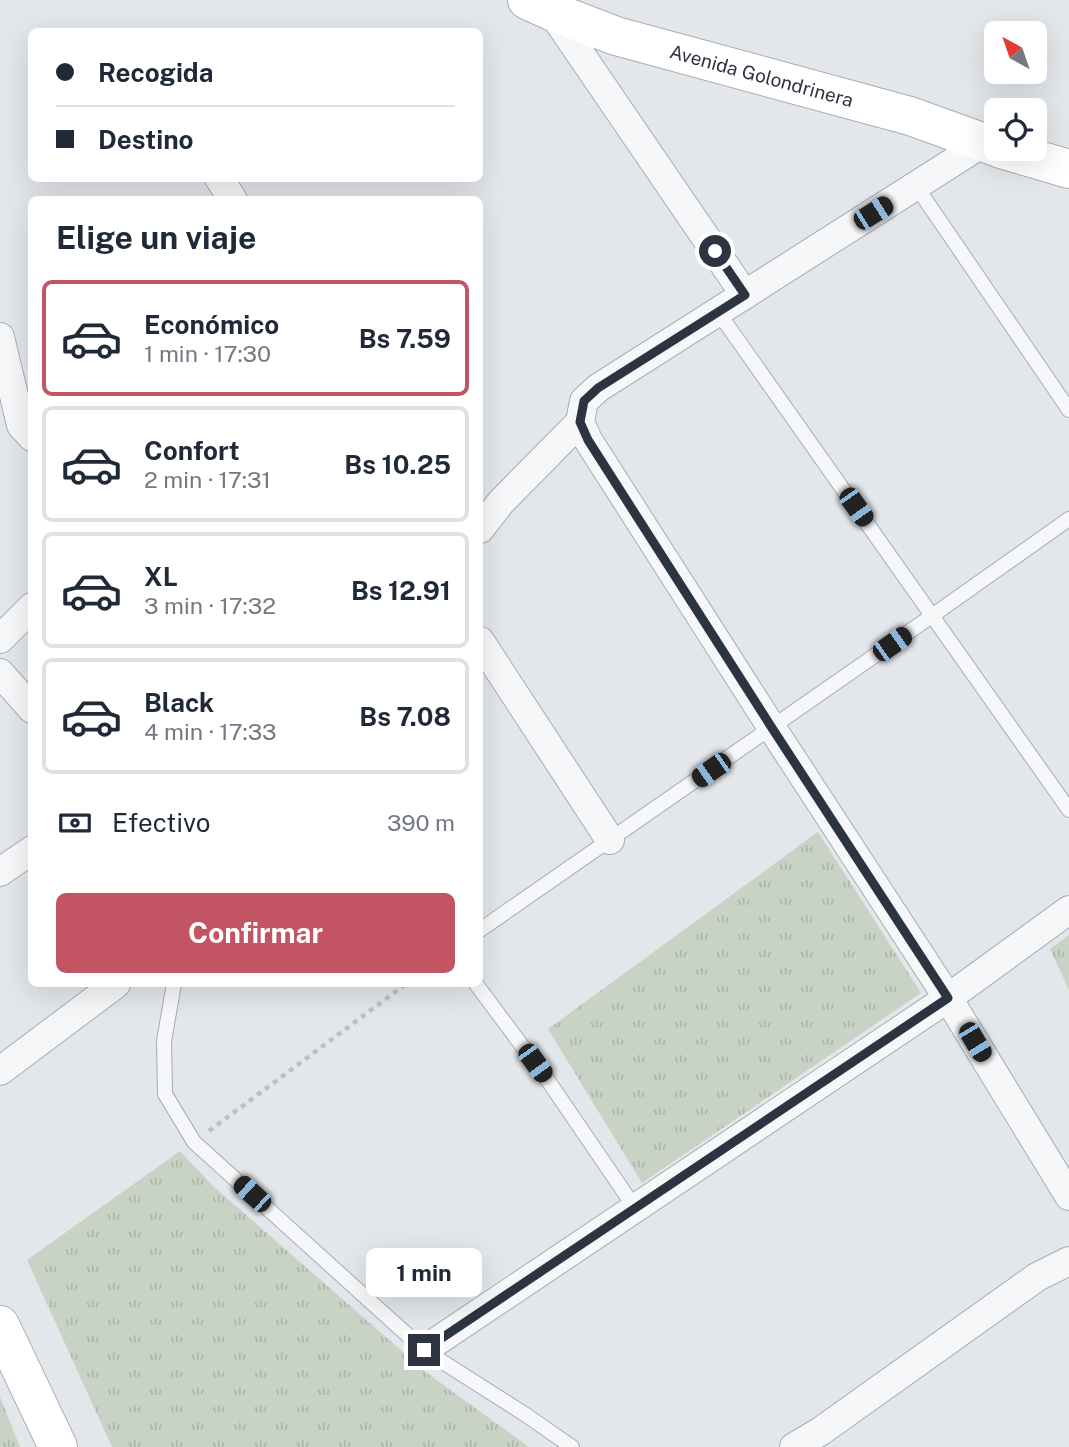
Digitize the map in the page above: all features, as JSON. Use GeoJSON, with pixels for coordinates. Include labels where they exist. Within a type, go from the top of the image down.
{"type":"FeatureCollection","features":[{"type":"Feature","properties":{"kind":"street","name":"Avenida Golondrinera"},"geometry":{"type":"LineString","coordinates":[[539,6],[616,36],[910,116],[984,143]]}},
{"type":"Feature","properties":{"kind":"street"},"geometry":{"type":"LineString","coordinates":[[539,6],[745,295]]}},
{"type":"Feature","properties":{"kind":"street"},"geometry":{"type":"LineString","coordinates":[[483,525],[501,502],[580,422],[584,401],[598,388],[916,186],[984,151]]}},
{"type":"Feature","properties":{"kind":"street","name":"Avenida Golondrinera"},"geometry":{"type":"LineString","coordinates":[[1043,161],[1069,169]]}},
{"type":"Feature","properties":{"kind":"street"},"geometry":{"type":"LineString","coordinates":[[0,337],[21,425],[28,433]]}},
{"type":"Feature","properties":{"kind":"street"},"geometry":{"type":"LineString","coordinates":[[580,422],[588,440],[948,998],[1069,1196]]}},
{"type":"Feature","properties":{"kind":"street"},"geometry":{"type":"LineString","coordinates":[[0,639],[28,611]]}},
{"type":"Feature","properties":{"kind":"street"},"geometry":{"type":"LineString","coordinates":[[483,646],[610,840]]}},
{"type":"Feature","properties":{"kind":"street"},"geometry":{"type":"LineString","coordinates":[[0,673],[28,704]]}},
{"type":"Feature","properties":{"kind":"street"},"geometry":{"type":"LineString","coordinates":[[0,872],[28,853]]}},
{"type":"Feature","properties":{"kind":"street"},"geometry":{"type":"LineString","coordinates":[[424,1350],[948,998],[1069,910]]}},
{"type":"Feature","properties":{"kind":"street"},"geometry":{"type":"LineString","coordinates":[[0,1072],[112,987]]}},
{"type":"Feature","properties":{"kind":"street"},"geometry":{"type":"LineString","coordinates":[[794,1447],[821,1431],[1037,1277],[1069,1261]]}},
{"type":"Feature","properties":{"kind":"street"},"geometry":{"type":"LineString","coordinates":[[0,1325],[58,1447]]}},
{"type":"Feature","properties":{"kind":"lane"},"geometry":{"type":"LineString","coordinates":[[916,186],[1069,410]]}},
{"type":"Feature","properties":{"kind":"lane"},"geometry":{"type":"LineString","coordinates":[[718,312],[1069,810]]}},
{"type":"Feature","properties":{"kind":"lane"},"geometry":{"type":"LineString","coordinates":[[483,928],[1069,519]]}},
{"type":"Feature","properties":{"kind":"lane"},"geometry":{"type":"LineString","coordinates":[[173,987],[164,1041],[165,1094],[194,1142],[424,1350],[572,1447]]}},
{"type":"Feature","properties":{"kind":"lane"},"geometry":{"type":"LineString","coordinates":[[478,987],[549,1082],[635,1208]]}},
{"type":"Feature","properties":{"kind":"path"},"geometry":{"type":"LineString","coordinates":[[194,1142],[403,987]]}},
{"type":"Feature","properties":{"kind":"green space"},"geometry":{"type":"Polygon","coordinates":[[[818,832],[921,993],[642,1183],[548,1029],[818,832]]]}},
{"type":"Feature","properties":{"kind":"green space"},"geometry":{"type":"Polygon","coordinates":[[[1069,935],[1069,990],[1050,949],[1069,935]]]}},
{"type":"Feature","properties":{"kind":"green space"},"geometry":{"type":"Polygon","coordinates":[[[180,1151],[213,1186],[427,1373],[529,1447],[112,1447],[27,1260],[180,1151]]]}},
{"type":"Feature","properties":{"kind":"green space"},"geometry":{"type":"Polygon","coordinates":[[[0,1397],[20,1447],[0,1447],[0,1397]]]}},
{"type":"Feature","properties":{"kind":"route"},"geometry":{"type":"LineString","coordinates":[[424,1350],[948,998],[588,440],[580,422],[584,401],[598,388],[745,295],[715,251]]}}]}
